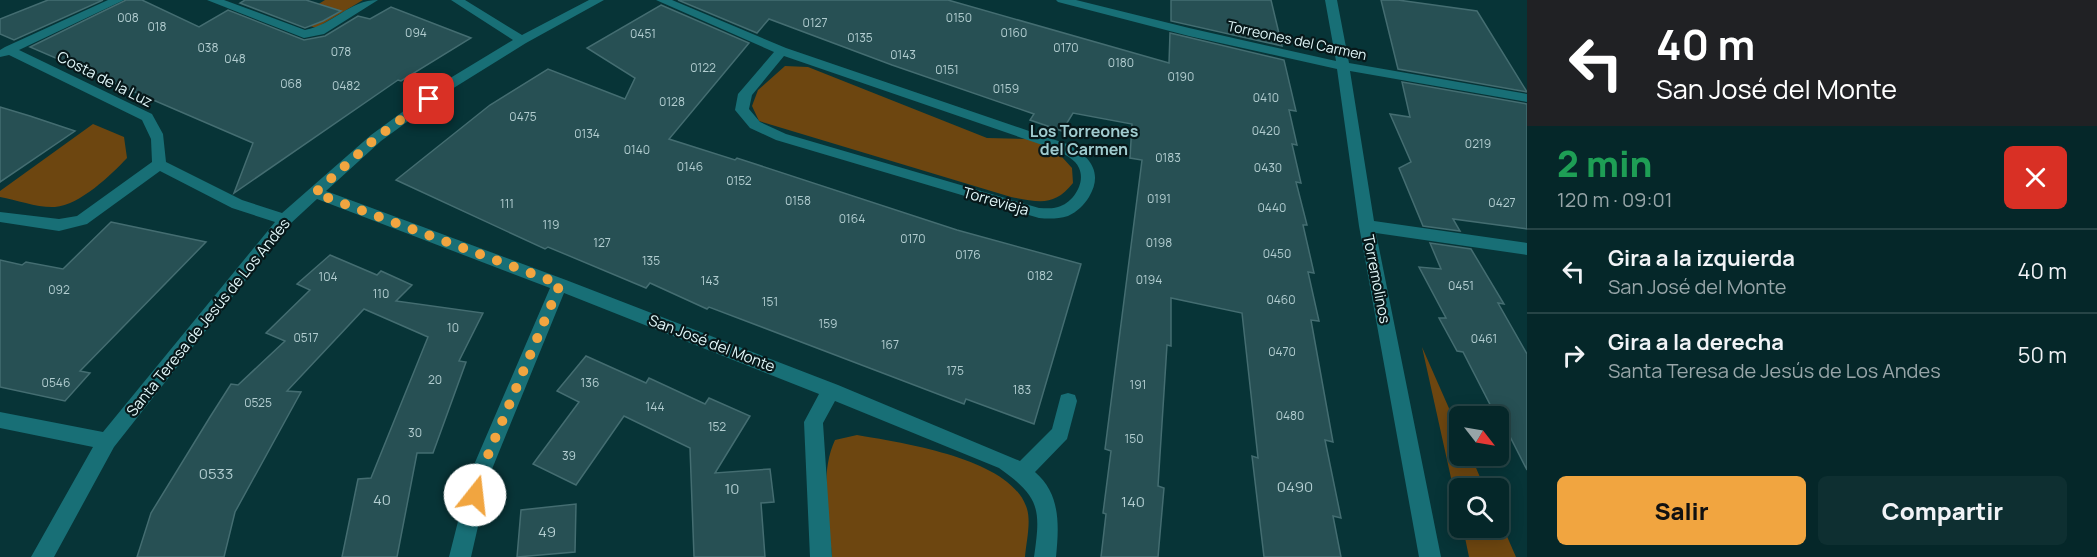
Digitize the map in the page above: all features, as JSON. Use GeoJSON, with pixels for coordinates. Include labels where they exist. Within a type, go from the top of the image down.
{"type":"FeatureCollection","features":[{"type":"Feature","properties":{"kind":"street"},"geometry":{"type":"LineString","coordinates":[[4,52],[118,0]]}},
{"type":"Feature","properties":{"kind":"street"},"geometry":{"type":"LineString","coordinates":[[213,0],[304,34],[320,31],[372,0]]}},
{"type":"Feature","properties":{"kind":"street"},"geometry":{"type":"LineString","coordinates":[[456,0],[522,40]]}},
{"type":"Feature","properties":{"kind":"street","name":"Santa Teresa de Jesús de Los Andes"},"geometry":{"type":"LineString","coordinates":[[42,557],[107,441],[285,220],[376,138],[447,86],[522,40],[598,0]]}},
{"type":"Feature","properties":{"kind":"street","name":"Torrevieja"},"geometry":{"type":"LineString","coordinates":[[662,0],[782,51],[1039,138],[1066,150],[1083,162],[1089,175],[1086,190],[1075,204],[1062,213],[1039,213],[781,137],[755,125],[742,110],[745,94],[782,51]]}},
{"type":"Feature","properties":{"kind":"street","name":"Torreones del Carmen"},"geometry":{"type":"LineString","coordinates":[[1062,0],[1189,32],[1343,66],[1527,98]]}},
{"type":"Feature","properties":{"kind":"street","name":"Torremolinos"},"geometry":{"type":"LineString","coordinates":[[1331,0],[1367,226],[1430,557]]}},
{"type":"Feature","properties":{"kind":"street","name":"Costa de la Luz"},"geometry":{"type":"LineString","coordinates":[[4,52],[147,117],[157,131],[160,143],[159,164]]}},
{"type":"Feature","properties":{"kind":"street"},"geometry":{"type":"LineString","coordinates":[[0,217],[59,225],[82,220],[159,164],[237,204],[285,220]]}},
{"type":"Feature","properties":{"kind":"street","name":"San José del Monte"},"geometry":{"type":"LineString","coordinates":[[315,193],[560,284],[831,390],[1006,462],[1022,472]]}},
{"type":"Feature","properties":{"kind":"street"},"geometry":{"type":"LineString","coordinates":[[1367,226],[1527,249]]}},
{"type":"Feature","properties":{"kind":"street"},"geometry":{"type":"LineString","coordinates":[[460,557],[480,474],[560,284]]}},
{"type":"Feature","properties":{"kind":"street"},"geometry":{"type":"LineString","coordinates":[[821,557],[813,422],[831,390]]}},
{"type":"Feature","properties":{"kind":"street"},"geometry":{"type":"LineString","coordinates":[[1046,557],[1050,522],[1046,502],[1035,484],[1022,472],[1060,433],[1068,401]]}},
{"type":"Feature","properties":{"kind":"street"},"geometry":{"type":"LineString","coordinates":[[0,420],[107,441]]}},
{"type":"Feature","properties":{"kind":"shaded area"},"geometry":{"type":"Polygon","coordinates":[[[325,0],[363,0],[316,28],[293,20],[325,0]]]}},
{"type":"Feature","properties":{"kind":"shaded area"},"geometry":{"type":"Polygon","coordinates":[[[785,66],[808,67],[987,138],[1027,139],[1045,145],[1062,157],[1072,168],[1073,183],[1059,196],[1045,201],[1011,197],[759,121],[752,106],[758,90],[785,66]]]}},
{"type":"Feature","properties":{"kind":"shaded area"},"geometry":{"type":"Polygon","coordinates":[[[93,124],[124,137],[127,158],[94,188],[75,201],[55,207],[0,197],[0,191],[93,124]]]}},
{"type":"Feature","properties":{"kind":"shaded area"},"geometry":{"type":"Polygon","coordinates":[[[1422,347],[1449,408],[1449,466],[1475,466],[1480,478],[1451,478],[1422,347]]]}},
{"type":"Feature","properties":{"kind":"shaded area"},"geometry":{"type":"Polygon","coordinates":[[[857,435],[926,448],[977,465],[998,476],[1015,489],[1028,512],[1029,525],[1025,557],[832,557],[826,497],[827,467],[835,440],[857,435]]]}},
{"type":"Feature","properties":{"kind":"shaded area"},"geometry":{"type":"Polygon","coordinates":[[[1465,538],[1508,538],[1516,557],[1469,557],[1465,538]]]}},
{"type":"Feature","properties":{"kind":"building"},"geometry":{"type":"Polygon","coordinates":[[[48,0],[103,0],[14,40],[0,34],[0,19],[48,0]]]}},
{"type":"Feature","properties":{"kind":"building"},"geometry":{"type":"Polygon","coordinates":[[[126,0],[142,0],[199,27],[228,10],[304,40],[325,36],[358,16],[370,19],[391,7],[471,38],[401,81],[398,80],[234,193],[253,143],[30,47],[126,0]]]}},
{"type":"Feature","properties":{"kind":"building"},"geometry":{"type":"Polygon","coordinates":[[[245,0],[306,0],[341,11],[305,28],[240,3],[245,0]]]}},
{"type":"Feature","properties":{"kind":"building"},"geometry":{"type":"Polygon","coordinates":[[[678,0],[948,0],[1169,63],[1170,33],[1284,60],[1296,111],[1289,110],[1297,145],[1292,144],[1301,183],[1296,182],[1307,225],[1303,225],[1314,273],[1308,272],[1319,321],[1311,320],[1333,442],[1325,440],[1341,518],[1333,516],[1341,557],[1264,557],[1252,456],[1258,458],[1242,313],[1171,298],[1171,346],[1167,345],[1158,486],[1164,488],[1158,557],[1101,557],[1106,514],[1103,513],[1111,451],[1105,449],[1142,160],[1130,158],[1132,124],[1073,113],[1062,131],[1030,120],[1034,114],[769,19],[757,33],[678,0]]]}},
{"type":"Feature","properties":{"kind":"building"},"geometry":{"type":"Polygon","coordinates":[[[1171,0],[1271,0],[1282,46],[1171,21],[1171,0]]]}},
{"type":"Feature","properties":{"kind":"building"},"geometry":{"type":"Polygon","coordinates":[[[1381,0],[1398,0],[1477,11],[1527,92],[1398,69],[1381,0]]]}},
{"type":"Feature","properties":{"kind":"building"},"geometry":{"type":"Polygon","coordinates":[[[661,5],[749,43],[669,139],[735,160],[737,158],[957,230],[1081,264],[1034,424],[966,399],[964,404],[709,307],[707,309],[650,283],[646,288],[548,247],[545,249],[396,180],[490,105],[548,69],[625,99],[635,78],[587,48],[661,5]]]}},
{"type":"Feature","properties":{"kind":"building"},"geometry":{"type":"Polygon","coordinates":[[[1402,82],[1527,104],[1527,229],[1453,219],[1460,231],[1423,226],[1399,168],[1411,162],[1390,114],[1410,117],[1402,82]]]}},
{"type":"Feature","properties":{"kind":"building"},"geometry":{"type":"Polygon","coordinates":[[[0,107],[30,116],[75,131],[0,182],[0,107]]]}},
{"type":"Feature","properties":{"kind":"building"},"geometry":{"type":"Polygon","coordinates":[[[111,222],[206,242],[80,371],[90,373],[65,401],[0,387],[0,260],[22,265],[26,262],[63,269],[111,222]]]}},
{"type":"Feature","properties":{"kind":"building"},"geometry":{"type":"Polygon","coordinates":[[[1430,243],[1471,249],[1504,304],[1498,303],[1527,354],[1527,470],[1509,435],[1509,406],[1491,406],[1463,352],[1457,351],[1439,318],[1446,318],[1419,267],[1441,269],[1430,243]]]}},
{"type":"Feature","properties":{"kind":"building"},"geometry":{"type":"Polygon","coordinates":[[[330,255],[377,275],[381,271],[412,285],[396,301],[483,313],[459,361],[466,362],[433,453],[417,453],[397,557],[342,557],[358,479],[371,478],[428,337],[364,309],[287,391],[301,392],[235,512],[224,557],[137,557],[151,513],[231,384],[238,385],[285,341],[266,333],[310,290],[297,284],[330,255]]]}},
{"type":"Feature","properties":{"kind":"building"},"geometry":{"type":"Polygon","coordinates":[[[586,356],[646,383],[649,378],[705,404],[709,398],[750,416],[715,473],[770,469],[774,502],[761,503],[765,557],[694,557],[690,448],[624,416],[576,485],[533,464],[579,402],[557,391],[586,356]]]}},
{"type":"Feature","properties":{"kind":"building"},"geometry":{"type":"Polygon","coordinates":[[[576,504],[575,552],[517,557],[521,510],[576,504]]]}},
{"type":"Feature","properties":{"kind":"district","name":"Los Torreones del Carmen"},"geometry":{"type":"Point","coordinates":[1084,140]}},
{"type":"Feature","properties":{"kind":"route"},"geometry":{"type":"LineString","coordinates":[[429,99],[376,138],[315,193],[560,284],[480,474],[475,495]]}}]}
